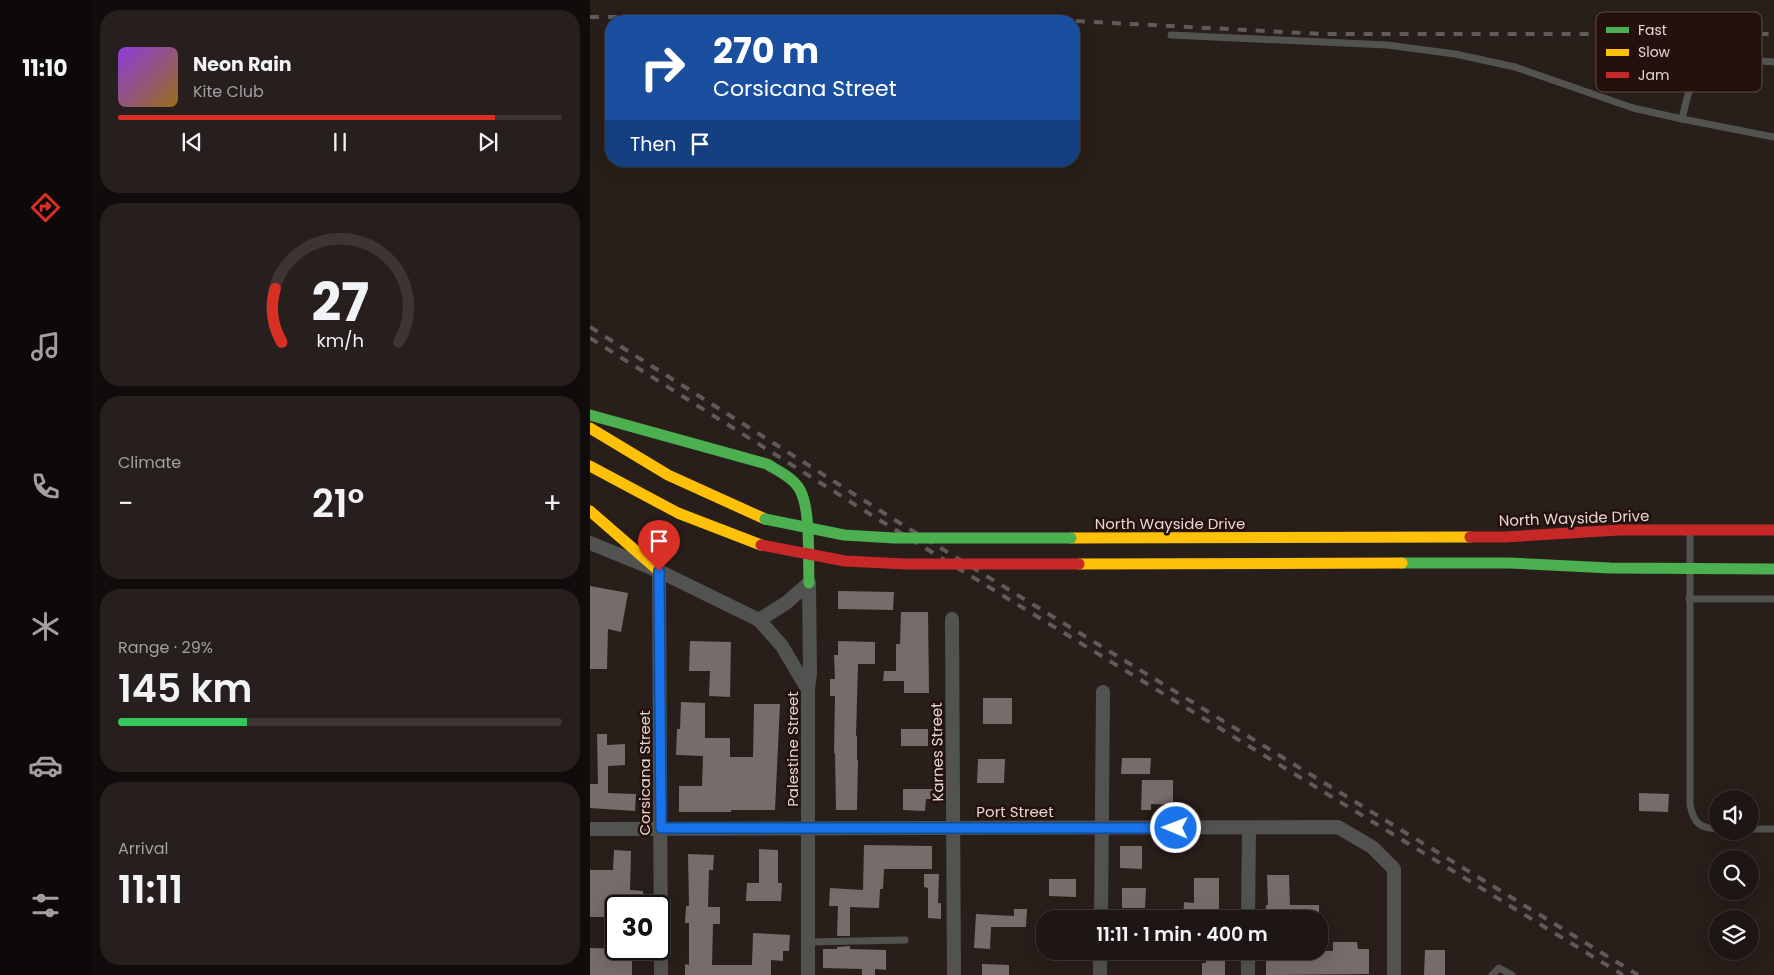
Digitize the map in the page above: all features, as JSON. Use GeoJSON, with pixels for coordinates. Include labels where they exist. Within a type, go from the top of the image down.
{"type":"FeatureCollection","features":[{"type":"Feature","properties":{"kind":"main road"},"geometry":{"type":"LineString","coordinates":[[590,415],[767,464],[789,477],[801,492],[805,507],[808,583]]}},
{"type":"Feature","properties":{"kind":"main road","name":"North Wayside Drive"},"geometry":{"type":"LineString","coordinates":[[590,428],[668,475],[765,519],[844,535],[894,538],[1504,537],[1619,530],[1774,530]]}},
{"type":"Feature","properties":{"kind":"main road"},"geometry":{"type":"LineString","coordinates":[[590,466],[678,513],[761,545],[845,561],[905,564],[1509,563],[1689,569],[1774,569]]}},
{"type":"Feature","properties":{"kind":"main road"},"geometry":{"type":"LineString","coordinates":[[590,511],[659,571]]}},
{"type":"Feature","properties":{"kind":"street"},"geometry":{"type":"LineString","coordinates":[[590,543],[659,571],[759,620],[782,646],[808,690]]}},
{"type":"Feature","properties":{"kind":"street","name":"Corsicana Street"},"geometry":{"type":"LineString","coordinates":[[659,571],[661,975]]}},
{"type":"Feature","properties":{"kind":"street"},"geometry":{"type":"LineString","coordinates":[[759,620],[786,603],[808,583]]}},
{"type":"Feature","properties":{"kind":"street","name":"Palestine Street"},"geometry":{"type":"LineString","coordinates":[[808,583],[810,673],[808,690],[808,975]]}},
{"type":"Feature","properties":{"kind":"street","name":"Karnes Street"},"geometry":{"type":"LineString","coordinates":[[952,619],[954,975]]}},
{"type":"Feature","properties":{"kind":"street"},"geometry":{"type":"LineString","coordinates":[[1101,910],[1103,692]]}},
{"type":"Feature","properties":{"kind":"street","name":"Port Street"},"geometry":{"type":"LineString","coordinates":[[590,828],[1338,827],[1372,847],[1394,869],[1394,975]]}},
{"type":"Feature","properties":{"kind":"street"},"geometry":{"type":"LineString","coordinates":[[1248,910],[1249,828]]}},
{"type":"Feature","properties":{"kind":"street"},"geometry":{"type":"LineString","coordinates":[[1100,960],[1100,975]]}},
{"type":"Feature","properties":{"kind":"street"},"geometry":{"type":"LineString","coordinates":[[1248,960],[1248,975]]}},
{"type":"Feature","properties":{"kind":"lane"},"geometry":{"type":"LineString","coordinates":[[1171,34],[1387,45],[1455,54],[1515,67],[1633,108],[1774,137]]}},
{"type":"Feature","properties":{"kind":"lane"},"geometry":{"type":"LineString","coordinates":[[1682,119],[1689,92]]}},
{"type":"Feature","properties":{"kind":"lane"},"geometry":{"type":"LineString","coordinates":[[1690,530],[1690,806],[1693,818],[1700,826],[1709,828]]}},
{"type":"Feature","properties":{"kind":"lane"},"geometry":{"type":"LineString","coordinates":[[1689,599],[1774,599]]}},
{"type":"Feature","properties":{"kind":"lane"},"geometry":{"type":"LineString","coordinates":[[1759,829],[1774,829]]}},
{"type":"Feature","properties":{"kind":"lane"},"geometry":{"type":"LineString","coordinates":[[808,942],[905,940]]}},
{"type":"Feature","properties":{"kind":"lane"},"geometry":{"type":"LineString","coordinates":[[1492,975],[1499,968],[1512,975]]}},
{"type":"Feature","properties":{"kind":"building"},"geometry":{"type":"Polygon","coordinates":[[[590,586],[628,593],[621,632],[608,629],[607,669],[590,669],[590,586]]]}},
{"type":"Feature","properties":{"kind":"building"},"geometry":{"type":"Polygon","coordinates":[[[838,591],[894,592],[893,610],[838,609],[838,591]]]}},
{"type":"Feature","properties":{"kind":"building"},"geometry":{"type":"Polygon","coordinates":[[[901,612],[928,612],[929,693],[904,693],[904,681],[883,681],[884,671],[896,671],[896,644],[900,644],[901,612]]]}},
{"type":"Feature","properties":{"kind":"building"},"geometry":{"type":"Polygon","coordinates":[[[690,641],[731,642],[730,697],[709,696],[710,671],[689,671],[690,641]]]}},
{"type":"Feature","properties":{"kind":"building"},"geometry":{"type":"Polygon","coordinates":[[[838,641],[875,642],[875,664],[858,664],[856,736],[858,760],[857,810],[836,810],[835,696],[830,696],[830,679],[835,679],[834,655],[838,655],[838,641]]]}},
{"type":"Feature","properties":{"kind":"building"},"geometry":{"type":"Polygon","coordinates":[[[983,698],[1012,698],[1012,724],[983,724],[983,698]]]}},
{"type":"Feature","properties":{"kind":"building"},"geometry":{"type":"Polygon","coordinates":[[[681,702],[705,703],[705,738],[730,738],[730,757],[753,757],[754,704],[780,704],[775,810],[679,812],[679,786],[702,786],[703,756],[676,755],[677,729],[680,729],[681,702]]]}},
{"type":"Feature","properties":{"kind":"building"},"geometry":{"type":"Polygon","coordinates":[[[901,729],[928,729],[928,746],[901,746],[901,729]]]}},
{"type":"Feature","properties":{"kind":"building"},"geometry":{"type":"Polygon","coordinates":[[[597,734],[607,734],[607,745],[625,744],[625,765],[608,766],[608,793],[636,794],[635,811],[590,808],[590,784],[598,784],[597,734]]]}},
{"type":"Feature","properties":{"kind":"building"},"geometry":{"type":"Polygon","coordinates":[[[1122,758],[1151,758],[1150,774],[1121,774],[1122,758]]]}},
{"type":"Feature","properties":{"kind":"building"},"geometry":{"type":"Polygon","coordinates":[[[978,759],[1005,759],[1004,783],[977,783],[978,759]]]}},
{"type":"Feature","properties":{"kind":"building"},"geometry":{"type":"Polygon","coordinates":[[[1142,780],[1173,780],[1173,805],[1151,804],[1151,810],[1141,810],[1142,780]]]}},
{"type":"Feature","properties":{"kind":"building"},"geometry":{"type":"Polygon","coordinates":[[[903,789],[938,789],[938,799],[926,799],[925,811],[903,810],[903,789]]]}},
{"type":"Feature","properties":{"kind":"building"},"geometry":{"type":"Polygon","coordinates":[[[1639,793],[1669,794],[1668,812],[1639,811],[1639,793]]]}},
{"type":"Feature","properties":{"kind":"building"},"geometry":{"type":"Polygon","coordinates":[[[864,845],[932,846],[932,869],[884,869],[883,889],[880,889],[879,908],[850,907],[850,936],[837,936],[838,906],[829,906],[830,888],[863,890],[864,845]]]}},
{"type":"Feature","properties":{"kind":"building"},"geometry":{"type":"Polygon","coordinates":[[[1120,846],[1142,846],[1142,869],[1120,868],[1120,846]]]}},
{"type":"Feature","properties":{"kind":"building"},"geometry":{"type":"Polygon","coordinates":[[[759,849],[778,850],[778,883],[782,883],[781,901],[746,901],[747,883],[759,883],[759,849]]]}},
{"type":"Feature","properties":{"kind":"building"},"geometry":{"type":"Polygon","coordinates":[[[614,850],[631,851],[630,890],[643,891],[643,895],[605,895],[605,917],[590,917],[590,870],[613,870],[614,850]]]}},
{"type":"Feature","properties":{"kind":"building"},"geometry":{"type":"Polygon","coordinates":[[[688,854],[714,855],[713,870],[709,870],[708,907],[720,907],[720,924],[713,924],[712,965],[752,965],[753,933],[790,935],[789,951],[783,951],[783,961],[771,960],[771,975],[685,975],[685,964],[689,965],[689,923],[685,923],[686,906],[689,906],[688,854]]]}},
{"type":"Feature","properties":{"kind":"building"},"geometry":{"type":"Polygon","coordinates":[[[924,874],[939,874],[938,903],[941,903],[941,919],[928,918],[928,888],[924,887],[924,874]]]}},
{"type":"Feature","properties":{"kind":"building"},"geometry":{"type":"Polygon","coordinates":[[[1267,875],[1289,875],[1290,905],[1319,905],[1319,910],[1266,910],[1266,905],[1268,905],[1267,875]]]}},
{"type":"Feature","properties":{"kind":"building"},"geometry":{"type":"Polygon","coordinates":[[[1194,878],[1219,878],[1219,910],[1184,910],[1184,902],[1194,903],[1194,878]]]}},
{"type":"Feature","properties":{"kind":"building"},"geometry":{"type":"Polygon","coordinates":[[[1049,879],[1076,879],[1076,897],[1049,896],[1049,879]]]}},
{"type":"Feature","properties":{"kind":"building"},"geometry":{"type":"Polygon","coordinates":[[[1122,888],[1146,888],[1145,908],[1122,908],[1122,888]]]}},
{"type":"Feature","properties":{"kind":"building"},"geometry":{"type":"Polygon","coordinates":[[[1014,909],[1027,909],[1026,927],[991,927],[990,949],[974,948],[976,914],[1014,916],[1014,909]]]}},
{"type":"Feature","properties":{"kind":"building"},"geometry":{"type":"Polygon","coordinates":[[[1333,942],[1357,942],[1358,949],[1369,949],[1369,974],[1266,975],[1266,960],[1328,960],[1328,951],[1333,951],[1333,942]]]}},
{"type":"Feature","properties":{"kind":"building"},"geometry":{"type":"Polygon","coordinates":[[[850,946],[850,949],[886,950],[886,970],[875,969],[875,975],[862,975],[862,969],[823,968],[823,949],[837,949],[837,947],[850,946]]]}},
{"type":"Feature","properties":{"kind":"building"},"geometry":{"type":"Polygon","coordinates":[[[590,948],[605,948],[605,960],[632,960],[632,975],[590,975],[590,948]]]}},
{"type":"Feature","properties":{"kind":"building"},"geometry":{"type":"Polygon","coordinates":[[[1425,950],[1445,950],[1445,975],[1424,975],[1425,950]]]}},
{"type":"Feature","properties":{"kind":"building"},"geometry":{"type":"Polygon","coordinates":[[[1206,960],[1225,960],[1225,975],[1202,975],[1202,963],[1206,963],[1206,960]]]}},
{"type":"Feature","properties":{"kind":"building"},"geometry":{"type":"Polygon","coordinates":[[[982,964],[1009,965],[1009,975],[982,975],[982,964]]]}},
{"type":"Feature","properties":{"kind":"railway"},"geometry":{"type":"LineString","coordinates":[[590,17],[605,17]]}},
{"type":"Feature","properties":{"kind":"railway"},"geometry":{"type":"LineString","coordinates":[[1080,21],[1322,34],[1596,34]]}},
{"type":"Feature","properties":{"kind":"railway"},"geometry":{"type":"LineString","coordinates":[[1762,34],[1774,34]]}},
{"type":"Feature","properties":{"kind":"railway"},"geometry":{"type":"LineString","coordinates":[[590,327],[895,520],[1638,975]]}},
{"type":"Feature","properties":{"kind":"railway"},"geometry":{"type":"LineString","coordinates":[[590,338],[881,521],[1623,975]]}},
{"type":"Feature","properties":{"kind":"traffic: fast"},"geometry":{"type":"LineString","coordinates":[[590,415],[767,464],[790,478],[800,490],[806,510],[809,583]]}},
{"type":"Feature","properties":{"kind":"traffic: fast"},"geometry":{"type":"LineString","coordinates":[[765,519],[844,535],[894,538],[1071,538]]}},
{"type":"Feature","properties":{"kind":"traffic: fast"},"geometry":{"type":"LineString","coordinates":[[1402,563],[1509,563],[1610,568],[1774,569]]}},
{"type":"Feature","properties":{"kind":"traffic: slow"},"geometry":{"type":"LineString","coordinates":[[590,428],[668,475],[765,519]]}},
{"type":"Feature","properties":{"kind":"traffic: slow"},"geometry":{"type":"LineString","coordinates":[[590,466],[678,513],[761,545]]}},
{"type":"Feature","properties":{"kind":"traffic: slow"},"geometry":{"type":"LineString","coordinates":[[590,511],[659,571]]}},
{"type":"Feature","properties":{"kind":"traffic: slow"},"geometry":{"type":"LineString","coordinates":[[1071,538],[1470,537]]}},
{"type":"Feature","properties":{"kind":"traffic: slow"},"geometry":{"type":"LineString","coordinates":[[1079,564],[1402,563]]}},
{"type":"Feature","properties":{"kind":"traffic: jam"},"geometry":{"type":"LineString","coordinates":[[1470,537],[1504,537],[1619,530],[1774,530]]}},
{"type":"Feature","properties":{"kind":"traffic: jam"},"geometry":{"type":"LineString","coordinates":[[761,545],[845,561],[905,564],[1079,564]]}},
{"type":"Feature","properties":{"kind":"route"},"geometry":{"type":"LineString","coordinates":[[659,571],[661,828],[1176,828]]}}]}
